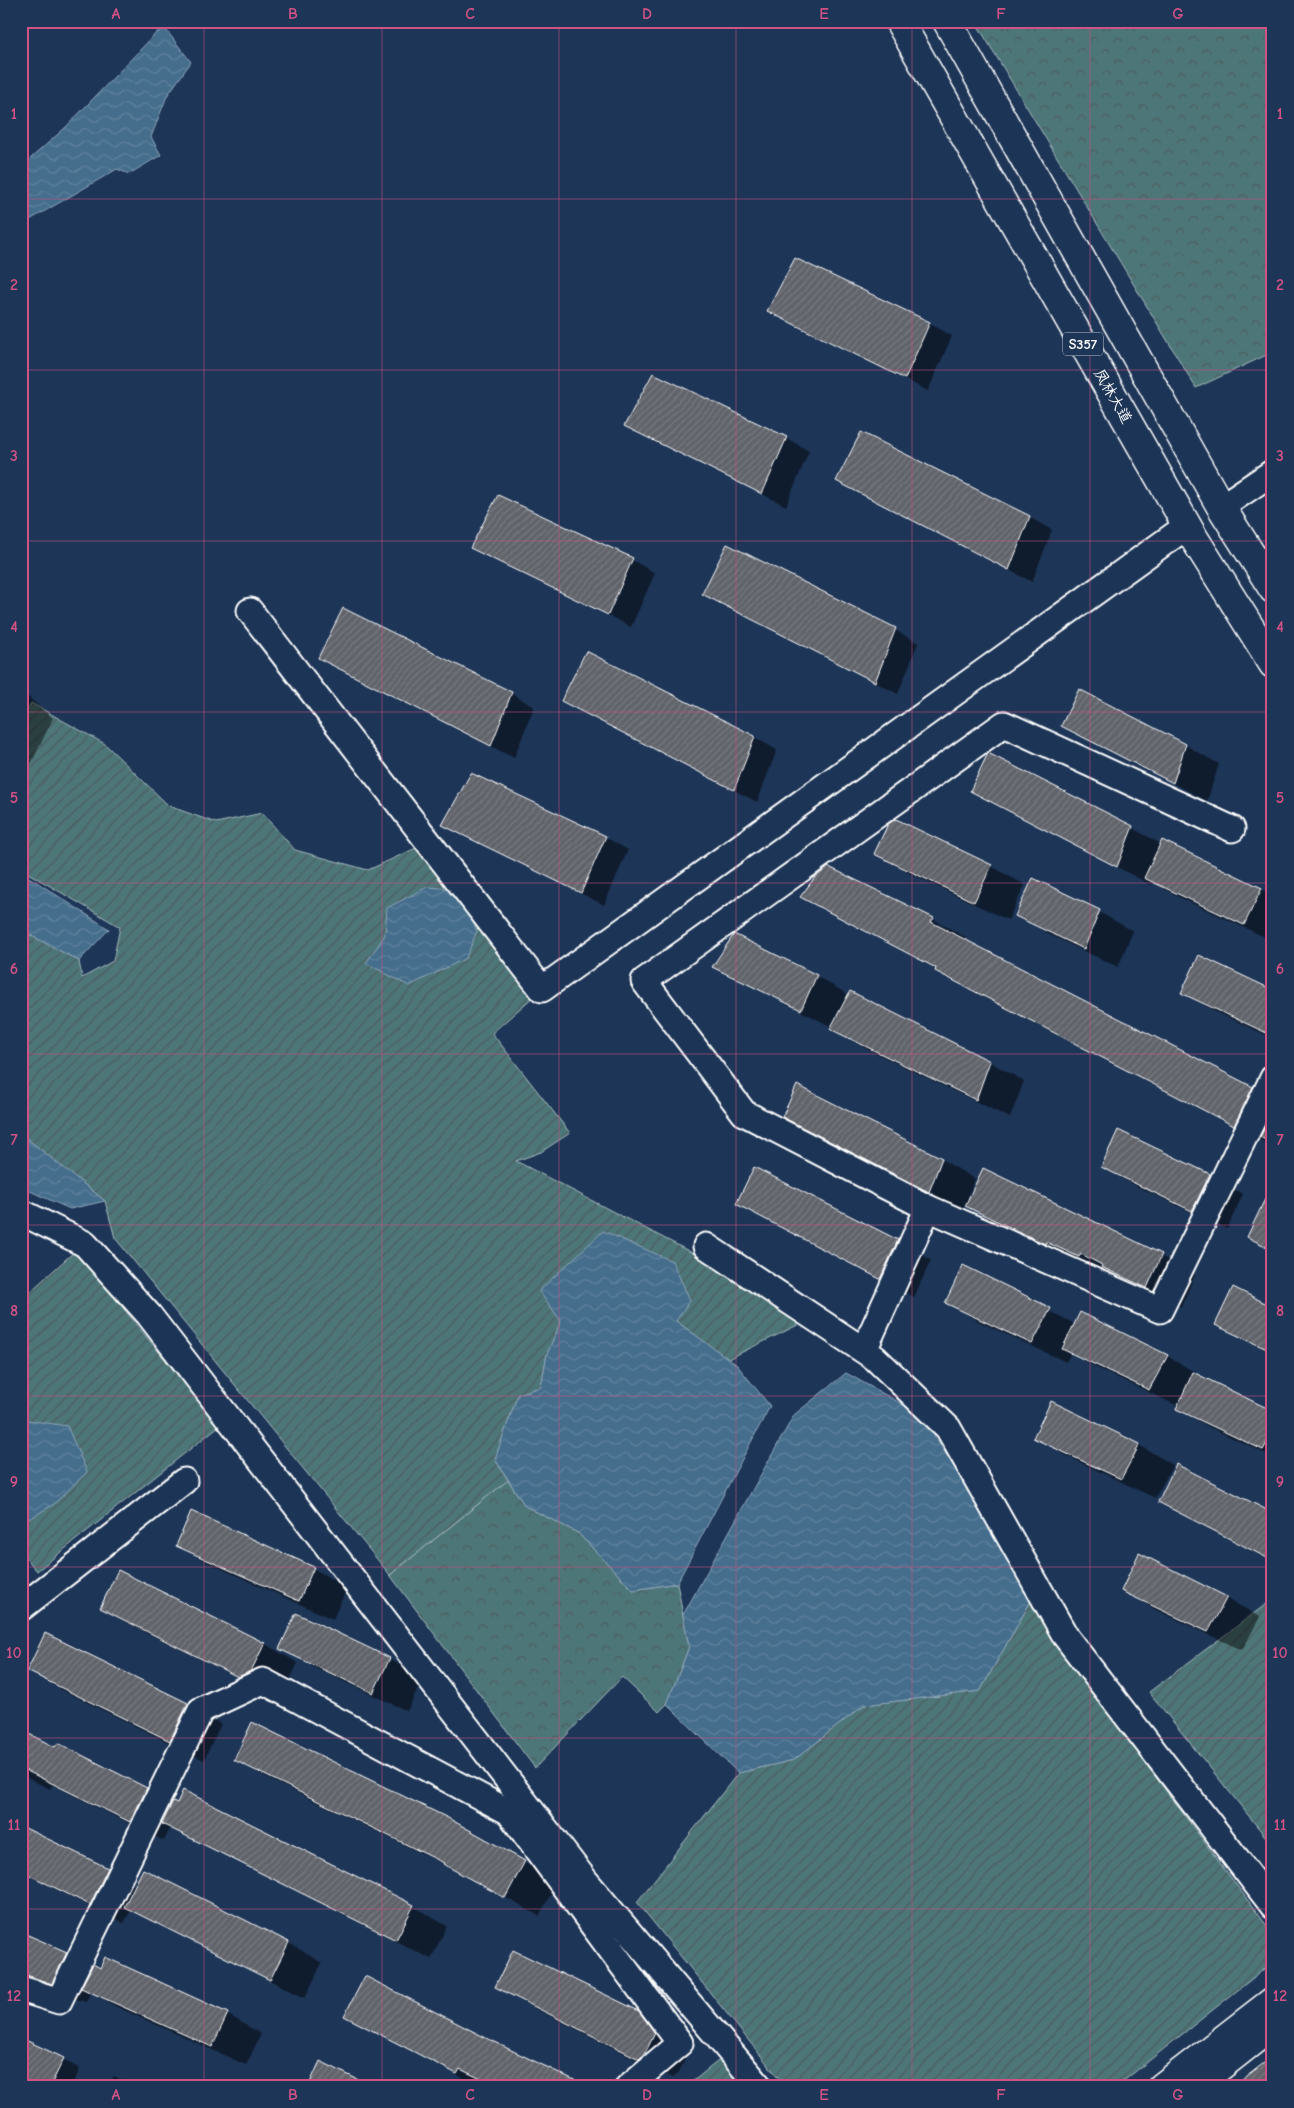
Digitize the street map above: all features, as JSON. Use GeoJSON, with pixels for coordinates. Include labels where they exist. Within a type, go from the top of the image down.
{"type":"FeatureCollection","features":[{"type":"Feature","properties":{"kind":"main road","name":"凤林大道"},"geometry":{"type":"LineString","coordinates":[[899,21],[1187,526],[1273,664]]}},
{"type":"Feature","properties":{"kind":"main road","name":"S357"},"geometry":{"type":"LineString","coordinates":[[947,21],[1222,507],[1273,589]]}},
{"type":"Feature","properties":{"kind":"main road"},"geometry":{"type":"LineString","coordinates":[[1162,2087],[1273,2001]]}},
{"type":"Feature","properties":{"kind":"main road"},"geometry":{"type":"LineString","coordinates":[[1194,2087],[1273,2025]]}},
{"type":"Feature","properties":{"kind":"street"},"geometry":{"type":"LineString","coordinates":[[1222,507],[1273,472]]}},
{"type":"Feature","properties":{"kind":"street"},"geometry":{"type":"LineString","coordinates":[[250,611],[542,988],[1187,526]]}},
{"type":"Feature","properties":{"kind":"street"},"geometry":{"type":"LineString","coordinates":[[1232,830],[1004,724],[644,981],[744,1113],[928,1208],[1160,1310],[1273,1078]]}},
{"type":"Feature","properties":{"kind":"street"},"geometry":{"type":"LineString","coordinates":[[864,1350],[928,1208]]}},
{"type":"Feature","properties":{"kind":"street"},"geometry":{"type":"LineString","coordinates":[[21,1212],[85,1244],[149,1315],[552,1854],[680,2043],[628,2087]]}},
{"type":"Feature","properties":{"kind":"street"},"geometry":{"type":"LineString","coordinates":[[706,1246],[875,1358],[948,1428],[1066,1637],[1273,1906]]}},
{"type":"Feature","properties":{"kind":"street"},"geometry":{"type":"LineString","coordinates":[[21,1608],[184,1481]]}},
{"type":"Feature","properties":{"kind":"street"},"geometry":{"type":"LineString","coordinates":[[21,1990],[59,2001],[201,1710],[263,1681],[509,1812],[552,1854],[760,2087]]}},
{"type":"Feature","properties":{"kind":"green space"},"geometry":{"type":"Polygon","coordinates":[[[975,21],[1273,21],[1273,352],[1196,388],[975,21]]]}},
{"type":"Feature","properties":{"kind":"green space"},"geometry":{"type":"Polygon","coordinates":[[[31,703],[105,744],[169,806],[216,823],[262,813],[295,850],[368,870],[425,844],[542,989],[492,1033],[570,1133],[541,1152],[516,1161],[702,1258],[806,1321],[728,1359],[676,1321],[561,1321],[547,1354],[541,1387],[518,1394],[495,1459],[508,1480],[390,1575],[115,1238],[105,1201],[21,1134],[21,1063],[25,1047],[21,1050],[21,930],[79,961],[82,978],[113,961],[120,927],[21,869],[21,723],[31,703]]]}},
{"type":"Feature","properties":{"kind":"green space"},"geometry":{"type":"Polygon","coordinates":[[[76,1250],[219,1426],[37,1571],[21,1552],[21,1300],[76,1250]]]}},
{"type":"Feature","properties":{"kind":"green space"},"geometry":{"type":"Polygon","coordinates":[[[508,1480],[525,1506],[578,1533],[633,1590],[677,1583],[689,1647],[667,1704],[659,1712],[622,1677],[535,1768],[390,1575],[508,1480]]]}},
{"type":"Feature","properties":{"kind":"green space"},"geometry":{"type":"Polygon","coordinates":[[[1273,1599],[1273,1846],[1149,1692],[1273,1599]]]}},
{"type":"Feature","properties":{"kind":"green space"},"geometry":{"type":"Polygon","coordinates":[[[1031,1601],[1058,1646],[1273,1934],[1273,1962],[1116,2087],[786,2087],[637,1902],[738,1773],[794,1760],[864,1705],[980,1691],[1031,1601]]]}},
{"type":"Feature","properties":{"kind":"green space"},"geometry":{"type":"Polygon","coordinates":[[[733,2055],[760,2087],[686,2087],[718,2061],[733,2055]]]}},
{"type":"Feature","properties":{"kind":"water"},"geometry":{"type":"Polygon","coordinates":[[[163,26],[191,62],[167,96],[151,137],[161,155],[129,174],[117,169],[21,225],[21,167],[66,127],[163,26]]]}},
{"type":"Feature","properties":{"kind":"water"},"geometry":{"type":"Polygon","coordinates":[[[21,872],[109,929],[79,961],[21,930],[21,872]]]}},
{"type":"Feature","properties":{"kind":"water"},"geometry":{"type":"Polygon","coordinates":[[[427,887],[457,889],[477,931],[466,958],[409,986],[366,963],[385,935],[387,908],[427,887]]]}},
{"type":"Feature","properties":{"kind":"water"},"geometry":{"type":"Polygon","coordinates":[[[21,1134],[105,1201],[70,1209],[21,1187],[21,1134]]]}},
{"type":"Feature","properties":{"kind":"water"},"geometry":{"type":"Polygon","coordinates":[[[603,1231],[672,1261],[690,1300],[676,1321],[737,1365],[770,1406],[677,1583],[633,1590],[578,1533],[525,1506],[495,1459],[518,1394],[541,1387],[547,1354],[561,1321],[539,1291],[603,1231]]]}},
{"type":"Feature","properties":{"kind":"water"},"geometry":{"type":"Polygon","coordinates":[[[846,1373],[920,1414],[984,1513],[1031,1601],[980,1691],[864,1705],[794,1760],[738,1773],[667,1704],[689,1647],[683,1615],[794,1415],[846,1373]]]}},
{"type":"Feature","properties":{"kind":"water"},"geometry":{"type":"Polygon","coordinates":[[[27,1420],[67,1426],[87,1472],[54,1504],[21,1524],[21,1428],[27,1420]]]}},
{"type":"Feature","properties":{"kind":"building"},"geometry":{"type":"Polygon","coordinates":[[[795,258],[930,322],[905,379],[767,311],[795,258]]]}},
{"type":"Feature","properties":{"kind":"building"},"geometry":{"type":"Polygon","coordinates":[[[653,373],[787,437],[762,494],[624,426],[653,373]]]}},
{"type":"Feature","properties":{"kind":"building"},"geometry":{"type":"Polygon","coordinates":[[[861,432],[1030,516],[1009,570],[836,481],[861,432]]]}},
{"type":"Feature","properties":{"kind":"building"},"geometry":{"type":"Polygon","coordinates":[[[498,495],[633,558],[608,615],[470,548],[498,495]]]}},
{"type":"Feature","properties":{"kind":"building"},"geometry":{"type":"Polygon","coordinates":[[[727,544],[896,628],[875,682],[702,594],[727,544]]]}},
{"type":"Feature","properties":{"kind":"building"},"geometry":{"type":"Polygon","coordinates":[[[343,608],[512,692],[491,746],[318,658],[343,608]]]}},
{"type":"Feature","properties":{"kind":"building"},"geometry":{"type":"Polygon","coordinates":[[[586,651],[755,736],[734,790],[561,701],[586,651]]]}},
{"type":"Feature","properties":{"kind":"building"},"geometry":{"type":"Polygon","coordinates":[[[1079,689],[1186,744],[1173,783],[1061,726],[1079,689]]]}},
{"type":"Feature","properties":{"kind":"building"},"geometry":{"type":"Polygon","coordinates":[[[988,753],[1133,826],[1117,867],[970,791],[988,753]]]}},
{"type":"Feature","properties":{"kind":"building"},"geometry":{"type":"Polygon","coordinates":[[[471,773],[606,836],[581,893],[442,825],[471,773]]]}},
{"type":"Feature","properties":{"kind":"building"},"geometry":{"type":"Polygon","coordinates":[[[896,819],[992,865],[974,902],[874,854],[888,824],[896,819]]]}},
{"type":"Feature","properties":{"kind":"building"},"geometry":{"type":"Polygon","coordinates":[[[1162,840],[1262,888],[1244,925],[1144,878],[1162,840]]]}},
{"type":"Feature","properties":{"kind":"building"},"geometry":{"type":"Polygon","coordinates":[[[829,867],[934,918],[931,922],[1253,1087],[1234,1126],[935,971],[936,968],[800,897],[815,877],[829,867]]]}},
{"type":"Feature","properties":{"kind":"building"},"geometry":{"type":"Polygon","coordinates":[[[1033,878],[1100,910],[1084,949],[1015,916],[1033,878]]]}},
{"type":"Feature","properties":{"kind":"building"},"geometry":{"type":"Polygon","coordinates":[[[734,934],[817,975],[801,1010],[712,967],[734,934]]]}},
{"type":"Feature","properties":{"kind":"building"},"geometry":{"type":"Polygon","coordinates":[[[1199,955],[1273,990],[1273,1036],[1181,993],[1199,955]]]}},
{"type":"Feature","properties":{"kind":"building"},"geometry":{"type":"Polygon","coordinates":[[[850,991],[990,1061],[976,1100],[830,1029],[850,991]]]}},
{"type":"Feature","properties":{"kind":"building"},"geometry":{"type":"Polygon","coordinates":[[[797,1085],[942,1158],[929,1192],[782,1117],[797,1085]]]}},
{"type":"Feature","properties":{"kind":"building"},"geometry":{"type":"Polygon","coordinates":[[[1273,1111],[1273,1144],[1260,1137],[1273,1111]]]}},
{"type":"Feature","properties":{"kind":"building"},"geometry":{"type":"Polygon","coordinates":[[[1118,1130],[1210,1174],[1192,1211],[1101,1167],[1118,1130]]]}},
{"type":"Feature","properties":{"kind":"building"},"geometry":{"type":"Polygon","coordinates":[[[754,1167],[898,1240],[880,1279],[736,1204],[754,1167]]]}},
{"type":"Feature","properties":{"kind":"building"},"geometry":{"type":"Polygon","coordinates":[[[983,1168],[1162,1254],[1147,1288],[1101,1267],[1102,1265],[1081,1254],[1079,1257],[1046,1242],[1045,1244],[965,1206],[983,1168]]]}},
{"type":"Feature","properties":{"kind":"building"},"geometry":{"type":"Polygon","coordinates":[[[1273,1182],[1273,1250],[1247,1237],[1273,1182]]]}},
{"type":"Feature","properties":{"kind":"building"},"geometry":{"type":"Polygon","coordinates":[[[963,1265],[1051,1308],[1032,1344],[945,1303],[963,1265]]]}},
{"type":"Feature","properties":{"kind":"building"},"geometry":{"type":"Polygon","coordinates":[[[1233,1287],[1273,1307],[1273,1352],[1215,1325],[1233,1287]]]}},
{"type":"Feature","properties":{"kind":"building"},"geometry":{"type":"Polygon","coordinates":[[[1080,1312],[1168,1355],[1149,1390],[1062,1349],[1080,1312]]]}},
{"type":"Feature","properties":{"kind":"building"},"geometry":{"type":"Polygon","coordinates":[[[1193,1372],[1273,1411],[1273,1432],[1263,1450],[1176,1409],[1193,1372]]]}},
{"type":"Feature","properties":{"kind":"building"},"geometry":{"type":"Polygon","coordinates":[[[1051,1401],[1140,1444],[1121,1479],[1033,1438],[1051,1401]]]}},
{"type":"Feature","properties":{"kind":"building"},"geometry":{"type":"Polygon","coordinates":[[[1176,1464],[1273,1513],[1273,1561],[1158,1502],[1176,1464]]]}},
{"type":"Feature","properties":{"kind":"building"},"geometry":{"type":"Polygon","coordinates":[[[191,1511],[314,1567],[299,1601],[176,1546],[191,1511]]]}},
{"type":"Feature","properties":{"kind":"building"},"geometry":{"type":"Polygon","coordinates":[[[1139,1553],[1227,1597],[1208,1632],[1121,1591],[1139,1553]]]}},
{"type":"Feature","properties":{"kind":"building"},"geometry":{"type":"Polygon","coordinates":[[[118,1570],[265,1643],[251,1671],[238,1677],[100,1608],[118,1570]]]}},
{"type":"Feature","properties":{"kind":"building"},"geometry":{"type":"Polygon","coordinates":[[[296,1613],[390,1658],[373,1693],[279,1649],[296,1613]]]}},
{"type":"Feature","properties":{"kind":"building"},"geometry":{"type":"Polygon","coordinates":[[[45,1633],[188,1703],[170,1741],[27,1671],[45,1633]]]}},
{"type":"Feature","properties":{"kind":"building"},"geometry":{"type":"Polygon","coordinates":[[[252,1722],[448,1818],[525,1861],[505,1898],[444,1863],[234,1760],[252,1722]]]}},
{"type":"Feature","properties":{"kind":"building"},"geometry":{"type":"Polygon","coordinates":[[[21,1730],[55,1747],[58,1743],[147,1788],[130,1822],[21,1768],[21,1730]]]}},
{"type":"Feature","properties":{"kind":"building"},"geometry":{"type":"Polygon","coordinates":[[[183,1790],[414,1905],[396,1940],[162,1824],[173,1801],[177,1803],[183,1790]]]}},
{"type":"Feature","properties":{"kind":"building"},"geometry":{"type":"Polygon","coordinates":[[[21,1826],[108,1868],[90,1905],[21,1871],[21,1826]]]}},
{"type":"Feature","properties":{"kind":"building"},"geometry":{"type":"Polygon","coordinates":[[[143,1869],[289,1942],[270,1980],[124,1907],[143,1869]]]}},
{"type":"Feature","properties":{"kind":"building"},"geometry":{"type":"Polygon","coordinates":[[[21,1932],[67,1952],[52,1984],[21,1973],[21,1932]]]}},
{"type":"Feature","properties":{"kind":"building"},"geometry":{"type":"Polygon","coordinates":[[[513,1950],[639,2011],[655,2033],[644,2055],[639,2059],[495,1987],[513,1950]]]}},
{"type":"Feature","properties":{"kind":"building"},"geometry":{"type":"Polygon","coordinates":[[[105,1957],[228,2013],[212,2047],[81,1988],[93,1964],[100,1968],[105,1957]]]}},
{"type":"Feature","properties":{"kind":"building"},"geometry":{"type":"Polygon","coordinates":[[[365,1976],[492,2041],[589,2087],[498,2087],[460,2069],[457,2074],[344,2016],[365,1976]]]}},
{"type":"Feature","properties":{"kind":"building"},"geometry":{"type":"Polygon","coordinates":[[[21,2038],[64,2058],[50,2087],[21,2087],[21,2038]]]}},
{"type":"Feature","properties":{"kind":"building"},"geometry":{"type":"Polygon","coordinates":[[[1273,2056],[1273,2087],[1233,2087],[1273,2056]]]}},
{"type":"Feature","properties":{"kind":"building"},"geometry":{"type":"Polygon","coordinates":[[[320,2061],[373,2087],[308,2087],[320,2061]]]}}]}
